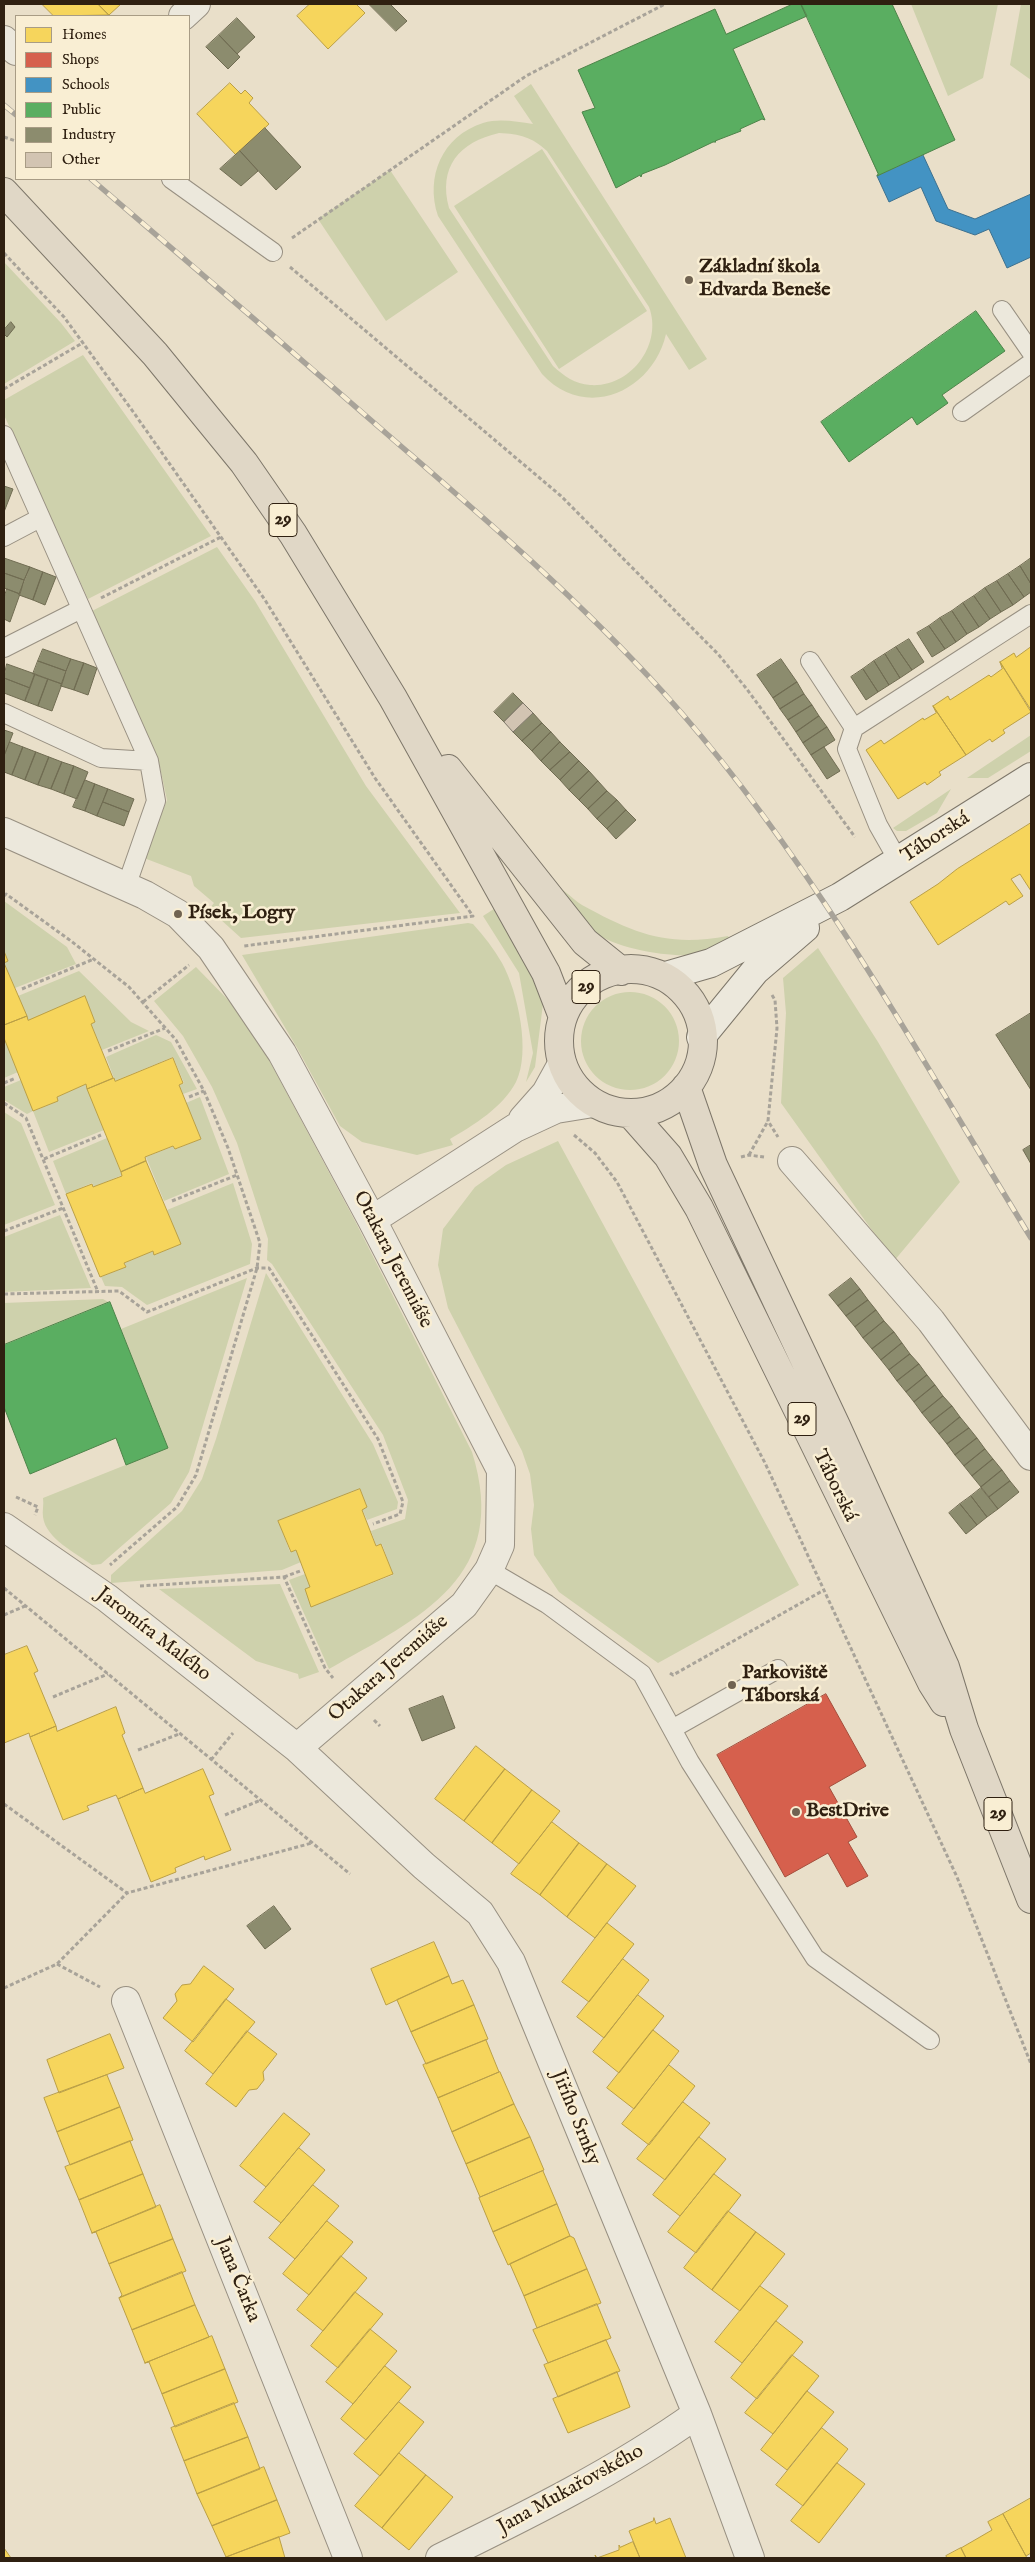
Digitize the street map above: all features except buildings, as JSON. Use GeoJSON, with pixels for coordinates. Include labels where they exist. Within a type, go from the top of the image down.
{"type":"FeatureCollection","features":[{"type":"Feature","properties":{"kind":"main road","name":"29"},"geometry":{"type":"LineString","coordinates":[[4,192],[142,340],[244,463],[293,534],[393,698],[546,973],[563,1017]]}},
{"type":"Feature","properties":{"kind":"main road","name":"29"},"geometry":{"type":"LineString","coordinates":[[393,698],[579,934],[621,971]]}},
{"type":"Feature","properties":{"kind":"main road","name":"29"},"geometry":{"type":"LineString","coordinates":[[642,969],[666,976],[683,990],[693,1006],[702,1037],[699,1062],[686,1087],[666,1104],[649,1111],[631,1114],[616,1112],[593,1103],[575,1087],[562,1064],[558,1042],[563,1017],[576,995],[596,979],[621,971],[642,969]]}},
{"type":"Feature","properties":{"kind":"main road","name":"Táborská"},"geometry":{"type":"LineString","coordinates":[[686,1087],[713,1165],[836,1426],[945,1667],[964,1730],[1031,1899]]}},
{"type":"Feature","properties":{"kind":"main road","name":"Táborská"},"geometry":{"type":"LineString","coordinates":[[631,1114],[668,1156],[700,1208],[932,1683],[964,1730]]}},
{"type":"Feature","properties":{"kind":"street"},"geometry":{"type":"LineString","coordinates":[[184,15],[196,4]]}},
{"type":"Feature","properties":{"kind":"street"},"geometry":{"type":"LineString","coordinates":[[4,40],[15,50]]}},
{"type":"Feature","properties":{"kind":"street","name":"Táborská"},"geometry":{"type":"LineString","coordinates":[[666,976],[712,963],[840,897],[900,862],[1031,777]]}},
{"type":"Feature","properties":{"kind":"street","name":"Otakara Jeremiáše"},"geometry":{"type":"LineString","coordinates":[[4,832],[126,886],[178,914],[211,948],[282,1053],[372,1220],[501,1470],[500,1545],[488,1570],[464,1605],[297,1748]]}},
{"type":"Feature","properties":{"kind":"street","name":"Táborská"},"geometry":{"type":"LineString","coordinates":[[702,1037],[755,972],[840,897]]}},
{"type":"Feature","properties":{"kind":"street"},"geometry":{"type":"LineString","coordinates":[[515,1128],[546,1093],[562,1064]]}},
{"type":"Feature","properties":{"kind":"street"},"geometry":{"type":"LineString","coordinates":[[372,1220],[515,1128],[556,1109],[593,1103]]}},
{"type":"Feature","properties":{"kind":"street"},"geometry":{"type":"LineString","coordinates":[[792,1161],[930,1321],[1031,1456]]}},
{"type":"Feature","properties":{"kind":"street","name":"Jaromíra Malého"},"geometry":{"type":"LineString","coordinates":[[4,1527],[106,1598],[297,1748]]}},
{"type":"Feature","properties":{"kind":"street","name":"Jiřího Srnky"},"geometry":{"type":"LineString","coordinates":[[297,1748],[424,1866],[480,1913],[511,1962],[697,2414],[750,2558]]}},
{"type":"Feature","properties":{"kind":"street","name":"Jana Čarka"},"geometry":{"type":"LineString","coordinates":[[126,2001],[348,2558]]}},
{"type":"Feature","properties":{"kind":"street","name":"Jana Mukařovského"},"geometry":{"type":"LineString","coordinates":[[440,2558],[526,2516],[629,2459],[697,2414]]}},
{"type":"Feature","properties":{"kind":"lane"},"geometry":{"type":"LineString","coordinates":[[171,180],[272,252]]}},
{"type":"Feature","properties":{"kind":"lane"},"geometry":{"type":"LineString","coordinates":[[1002,310],[1031,352]]}},
{"type":"Feature","properties":{"kind":"lane"},"geometry":{"type":"LineString","coordinates":[[962,412],[1031,363]]}},
{"type":"Feature","properties":{"kind":"lane"},"geometry":{"type":"LineString","coordinates":[[4,434],[149,761],[156,801],[126,886]]}},
{"type":"Feature","properties":{"kind":"lane"},"geometry":{"type":"LineString","coordinates":[[4,538],[40,518]]}},
{"type":"Feature","properties":{"kind":"lane"},"geometry":{"type":"LineString","coordinates":[[4,648],[81,609]]}},
{"type":"Feature","properties":{"kind":"lane"},"geometry":{"type":"LineString","coordinates":[[900,862],[878,825],[847,748],[854,728],[1031,614]]}},
{"type":"Feature","properties":{"kind":"lane"},"geometry":{"type":"LineString","coordinates":[[810,661],[854,728]]}},
{"type":"Feature","properties":{"kind":"lane"},"geometry":{"type":"LineString","coordinates":[[4,713],[101,758],[149,761]]}},
{"type":"Feature","properties":{"kind":"lane"},"geometry":{"type":"LineString","coordinates":[[488,1570],[547,1604],[642,1674],[695,1770],[815,1958],[930,2040]]}},
{"type":"Feature","properties":{"kind":"lane"},"geometry":{"type":"LineString","coordinates":[[672,1729],[778,1669]]}},
{"type":"Feature","properties":{"kind":"path"},"geometry":{"type":"LineString","coordinates":[[665,4],[526,76],[272,252],[568,502],[718,654],[746,688],[857,839]]}},
{"type":"Feature","properties":{"kind":"path"},"geometry":{"type":"LineString","coordinates":[[4,253],[64,317],[84,342],[265,600],[375,778],[473,916],[240,947],[211,948]]}},
{"type":"Feature","properties":{"kind":"path"},"geometry":{"type":"LineString","coordinates":[[4,390],[84,342]]}},
{"type":"Feature","properties":{"kind":"path"},"geometry":{"type":"LineString","coordinates":[[81,609],[221,537]]}},
{"type":"Feature","properties":{"kind":"path"},"geometry":{"type":"LineString","coordinates":[[4,896],[6,894],[129,987],[176,1040],[204,1091],[237,1175],[260,1243],[258,1268],[196,1476],[177,1507],[103,1570]]}},
{"type":"Feature","properties":{"kind":"path"},"geometry":{"type":"LineString","coordinates":[[22,989],[94,960]]}},
{"type":"Feature","properties":{"kind":"path"},"geometry":{"type":"LineString","coordinates":[[143,1002],[182,969]]}},
{"type":"Feature","properties":{"kind":"path"},"geometry":{"type":"LineString","coordinates":[[749,1155],[768,1121],[777,1028],[775,1000],[755,972]]}},
{"type":"Feature","properties":{"kind":"path"},"geometry":{"type":"LineString","coordinates":[[108,1051],[165,1028]]}},
{"type":"Feature","properties":{"kind":"path"},"geometry":{"type":"LineString","coordinates":[[4,1083],[16,1078]]}},
{"type":"Feature","properties":{"kind":"path"},"geometry":{"type":"LineString","coordinates":[[189,1097],[204,1091]]}},
{"type":"Feature","properties":{"kind":"path"},"geometry":{"type":"LineString","coordinates":[[4,1103],[26,1118],[98,1292]]}},
{"type":"Feature","properties":{"kind":"path"},"geometry":{"type":"LineString","coordinates":[[768,1121],[792,1161]]}},
{"type":"Feature","properties":{"kind":"path"},"geometry":{"type":"LineString","coordinates":[[567,1136],[573,1134],[595,1153],[617,1182],[765,1463],[957,1877],[1031,2064]]}},
{"type":"Feature","properties":{"kind":"path"},"geometry":{"type":"LineString","coordinates":[[44,1159],[101,1135]]}},
{"type":"Feature","properties":{"kind":"path"},"geometry":{"type":"LineString","coordinates":[[172,1201],[237,1175]]}},
{"type":"Feature","properties":{"kind":"path"},"geometry":{"type":"LineString","coordinates":[[4,1232],[64,1208]]}},
{"type":"Feature","properties":{"kind":"path"},"geometry":{"type":"LineString","coordinates":[[4,1294],[119,1291],[147,1312],[258,1268],[269,1268],[378,1439],[403,1502],[400,1514],[373,1524]]}},
{"type":"Feature","properties":{"kind":"path"},"geometry":{"type":"LineString","coordinates":[[16,1497],[38,1507],[34,1518]]}},
{"type":"Feature","properties":{"kind":"path"},"geometry":{"type":"LineString","coordinates":[[130,1587],[284,1577],[300,1571]]}},
{"type":"Feature","properties":{"kind":"path"},"geometry":{"type":"LineString","coordinates":[[284,1577],[325,1668],[354,1700]]}},
{"type":"Feature","properties":{"kind":"path"},"geometry":{"type":"LineString","coordinates":[[4,1588],[350,1874]]}},
{"type":"Feature","properties":{"kind":"path"},"geometry":{"type":"LineString","coordinates":[[666,1670],[673,1675],[824,1590]]}},
{"type":"Feature","properties":{"kind":"path"},"geometry":{"type":"LineString","coordinates":[[4,1614],[25,1606]]}},
{"type":"Feature","properties":{"kind":"path"},"geometry":{"type":"LineString","coordinates":[[53,1697],[108,1674]]}},
{"type":"Feature","properties":{"kind":"path"},"geometry":{"type":"LineString","coordinates":[[138,1750],[180,1734]]}},
{"type":"Feature","properties":{"kind":"path"},"geometry":{"type":"LineString","coordinates":[[225,1815],[261,1800]]}},
{"type":"Feature","properties":{"kind":"path"},"geometry":{"type":"LineString","coordinates":[[4,1804],[127,1893]]}},
{"type":"Feature","properties":{"kind":"path"},"geometry":{"type":"LineString","coordinates":[[4,1988],[57,1964],[127,1893],[313,1843]]}},
{"type":"Feature","properties":{"kind":"path"},"geometry":{"type":"LineString","coordinates":[[57,1964],[126,2001]]}},
{"type":"Feature","properties":{"kind":"green space"},"geometry":{"type":"Polygon","coordinates":[[[911,4],[998,4],[983,78],[948,96],[911,4]]]}},
{"type":"Feature","properties":{"kind":"green space"},"geometry":{"type":"Polygon","coordinates":[[[1021,4],[1031,4],[1031,80],[1010,65],[1021,4]]]}},
{"type":"Feature","properties":{"kind":"green space"},"geometry":{"type":"Polygon","coordinates":[[[531,84],[707,359],[689,370],[666,334],[659,354],[647,371],[633,384],[616,393],[597,397],[578,396],[559,388],[542,374],[438,216],[435,201],[434,187],[440,160],[447,148],[457,138],[469,129],[483,123],[508,121],[533,124],[514,96],[531,84]],[[506,133],[485,137],[463,150],[455,158],[449,169],[447,180],[446,193],[449,208],[553,366],[570,379],[579,383],[590,385],[605,384],[618,379],[640,361],[647,349],[652,321],[649,307],[547,151],[531,139],[506,133]]]}},
{"type":"Feature","properties":{"kind":"green space"},"geometry":{"type":"Polygon","coordinates":[[[542,149],[647,311],[559,369],[454,206],[542,149]]]}},
{"type":"Feature","properties":{"kind":"green space"},"geometry":{"type":"Polygon","coordinates":[[[390,170],[458,272],[386,321],[318,219],[390,170]]]}},
{"type":"Feature","properties":{"kind":"green space"},"geometry":{"type":"Polygon","coordinates":[[[4,262],[61,323],[75,341],[4,384],[4,262]]]}},
{"type":"Feature","properties":{"kind":"green space"},"geometry":{"type":"Polygon","coordinates":[[[83,355],[211,536],[88,599],[4,415],[4,400],[83,355]]]}},
{"type":"Feature","properties":{"kind":"green space"},"geometry":{"type":"Polygon","coordinates":[[[217,547],[255,601],[366,786],[460,913],[241,938],[209,909],[214,903],[194,886],[191,876],[144,858],[167,800],[158,758],[92,611],[217,547]]]}},
{"type":"Feature","properties":{"kind":"green space"},"geometry":{"type":"Polygon","coordinates":[[[1031,735],[1031,751],[988,778],[967,778],[1031,735]]]}},
{"type":"Feature","properties":{"kind":"green space"},"geometry":{"type":"Polygon","coordinates":[[[951,789],[937,813],[906,831],[897,831],[893,828],[951,789]]]}},
{"type":"Feature","properties":{"kind":"green space"},"geometry":{"type":"Polygon","coordinates":[[[550,884],[563,890],[582,905],[601,915],[652,936],[687,940],[728,936],[731,942],[706,952],[691,955],[655,953],[614,943],[595,932],[550,884]]]}},
{"type":"Feature","properties":{"kind":"green space"},"geometry":{"type":"Polygon","coordinates":[[[4,901],[67,947],[76,964],[15,988],[4,963],[8,961],[4,950],[4,901]]]}},
{"type":"Feature","properties":{"kind":"green space"},"geometry":{"type":"Polygon","coordinates":[[[497,907],[544,996],[535,1067],[526,1082],[533,1053],[519,973],[483,916],[497,907]]]}},
{"type":"Feature","properties":{"kind":"green space"},"geometry":{"type":"Polygon","coordinates":[[[468,923],[473,924],[496,953],[508,975],[513,990],[521,1022],[522,1039],[522,1055],[516,1082],[496,1107],[450,1139],[453,1145],[417,1155],[362,1142],[340,1126],[296,1046],[242,955],[468,923]]]}},
{"type":"Feature","properties":{"kind":"green space"},"geometry":{"type":"Polygon","coordinates":[[[818,948],[878,1042],[960,1182],[894,1261],[781,1103],[786,1013],[783,978],[818,948]]]}},
{"type":"Feature","properties":{"kind":"green space"},"geometry":{"type":"Polygon","coordinates":[[[196,967],[234,1006],[260,1043],[355,1221],[472,1452],[481,1495],[479,1531],[468,1562],[450,1588],[425,1610],[396,1631],[329,1669],[289,1580],[305,1574],[311,1587],[312,1606],[393,1575],[382,1544],[376,1545],[371,1531],[405,1519],[408,1500],[383,1435],[272,1264],[267,1260],[268,1239],[237,1143],[212,1087],[183,1036],[154,1001],[196,967]]]}},
{"type":"Feature","properties":{"kind":"green space"},"geometry":{"type":"Polygon","coordinates":[[[79,971],[131,1022],[149,1031],[102,1050],[91,1024],[95,1022],[85,997],[27,1021],[18,996],[79,971]]]}},
{"type":"Feature","properties":{"kind":"green space"},"geometry":{"type":"Polygon","coordinates":[[[630,992],[649,995],[665,1006],[676,1022],[679,1041],[676,1060],[665,1076],[649,1087],[630,1090],[611,1087],[595,1076],[584,1060],[581,1041],[584,1022],[595,1006],[611,995],[630,992]]]}},
{"type":"Feature","properties":{"kind":"green space"},"geometry":{"type":"Polygon","coordinates":[[[156,1035],[171,1042],[197,1089],[183,1094],[179,1085],[184,1083],[173,1057],[115,1081],[106,1057],[156,1035]]]}},
{"type":"Feature","properties":{"kind":"green space"},"geometry":{"type":"Polygon","coordinates":[[[4,1037],[18,1072],[4,1078],[4,1037]]]}},
{"type":"Feature","properties":{"kind":"green space"},"geometry":{"type":"Polygon","coordinates":[[[21,1080],[34,1111],[58,1101],[57,1097],[86,1084],[104,1130],[49,1152],[33,1111],[27,1114],[4,1100],[4,1087],[21,1080]]]}},
{"type":"Feature","properties":{"kind":"green space"},"geometry":{"type":"Polygon","coordinates":[[[200,1097],[229,1174],[164,1201],[146,1157],[174,1146],[176,1149],[201,1139],[186,1103],[200,1097]]]}},
{"type":"Feature","properties":{"kind":"green space"},"geometry":{"type":"Polygon","coordinates":[[[4,1112],[21,1123],[55,1205],[4,1225],[4,1112]]]}},
{"type":"Feature","properties":{"kind":"green space"},"geometry":{"type":"Polygon","coordinates":[[[107,1138],[122,1175],[94,1187],[92,1183],[66,1194],[53,1161],[107,1138]]]}},
{"type":"Feature","properties":{"kind":"green space"},"geometry":{"type":"Polygon","coordinates":[[[558,1141],[799,1585],[658,1663],[559,1592],[534,1555],[531,1529],[534,1505],[530,1474],[522,1451],[448,1308],[438,1265],[443,1229],[475,1187],[506,1165],[558,1141]]]}},
{"type":"Feature","properties":{"kind":"green space"},"geometry":{"type":"Polygon","coordinates":[[[233,1183],[252,1244],[250,1264],[147,1305],[122,1287],[105,1286],[101,1277],[126,1267],[125,1263],[153,1251],[155,1255],[180,1244],[167,1210],[233,1183]]]}},
{"type":"Feature","properties":{"kind":"green space"},"geometry":{"type":"Polygon","coordinates":[[[60,1215],[91,1288],[4,1292],[4,1237],[60,1215]]]}},
{"type":"Feature","properties":{"kind":"green space"},"geometry":{"type":"Polygon","coordinates":[[[266,1273],[373,1444],[398,1502],[397,1509],[367,1520],[362,1509],[367,1507],[360,1489],[279,1522],[290,1552],[297,1550],[301,1562],[282,1570],[111,1583],[111,1575],[182,1511],[202,1479],[216,1439],[266,1273]]]}},
{"type":"Feature","properties":{"kind":"green space"},"geometry":{"type":"Polygon","coordinates":[[[247,1278],[189,1472],[171,1503],[101,1564],[92,1565],[63,1545],[50,1532],[45,1525],[43,1517],[43,1498],[168,1448],[121,1329],[247,1278]]]}},
{"type":"Feature","properties":{"kind":"green space"},"geometry":{"type":"Polygon","coordinates":[[[103,1299],[110,1303],[4,1345],[4,1303],[103,1299]]]}},
{"type":"Feature","properties":{"kind":"green space"},"geometry":{"type":"Polygon","coordinates":[[[280,1584],[319,1672],[299,1679],[298,1674],[256,1661],[159,1589],[280,1584]]]}},
{"type":"Feature","properties":{"kind":"railway"},"geometry":{"type":"LineString","coordinates":[[4,105],[15,114]]}},
{"type":"Feature","properties":{"kind":"railway"},"geometry":{"type":"LineString","coordinates":[[92,180],[499,532],[599,625],[662,691],[715,753],[766,819],[813,886],[903,1026],[1031,1238]]}},
{"type":"Feature","properties":{"kind":"place","name":"Základní škola Edvarda Beneše"},"geometry":{"type":"Point","coordinates":[689,280]}},
{"type":"Feature","properties":{"kind":"place","name":"Písek, Logry"},"geometry":{"type":"Point","coordinates":[178,914]}},
{"type":"Feature","properties":{"kind":"place","name":"Parkoviště Táborská"},"geometry":{"type":"Point","coordinates":[732,1685]}},
{"type":"Feature","properties":{"kind":"place","name":"BestDrive"},"geometry":{"type":"Point","coordinates":[796,1812]}}]}
